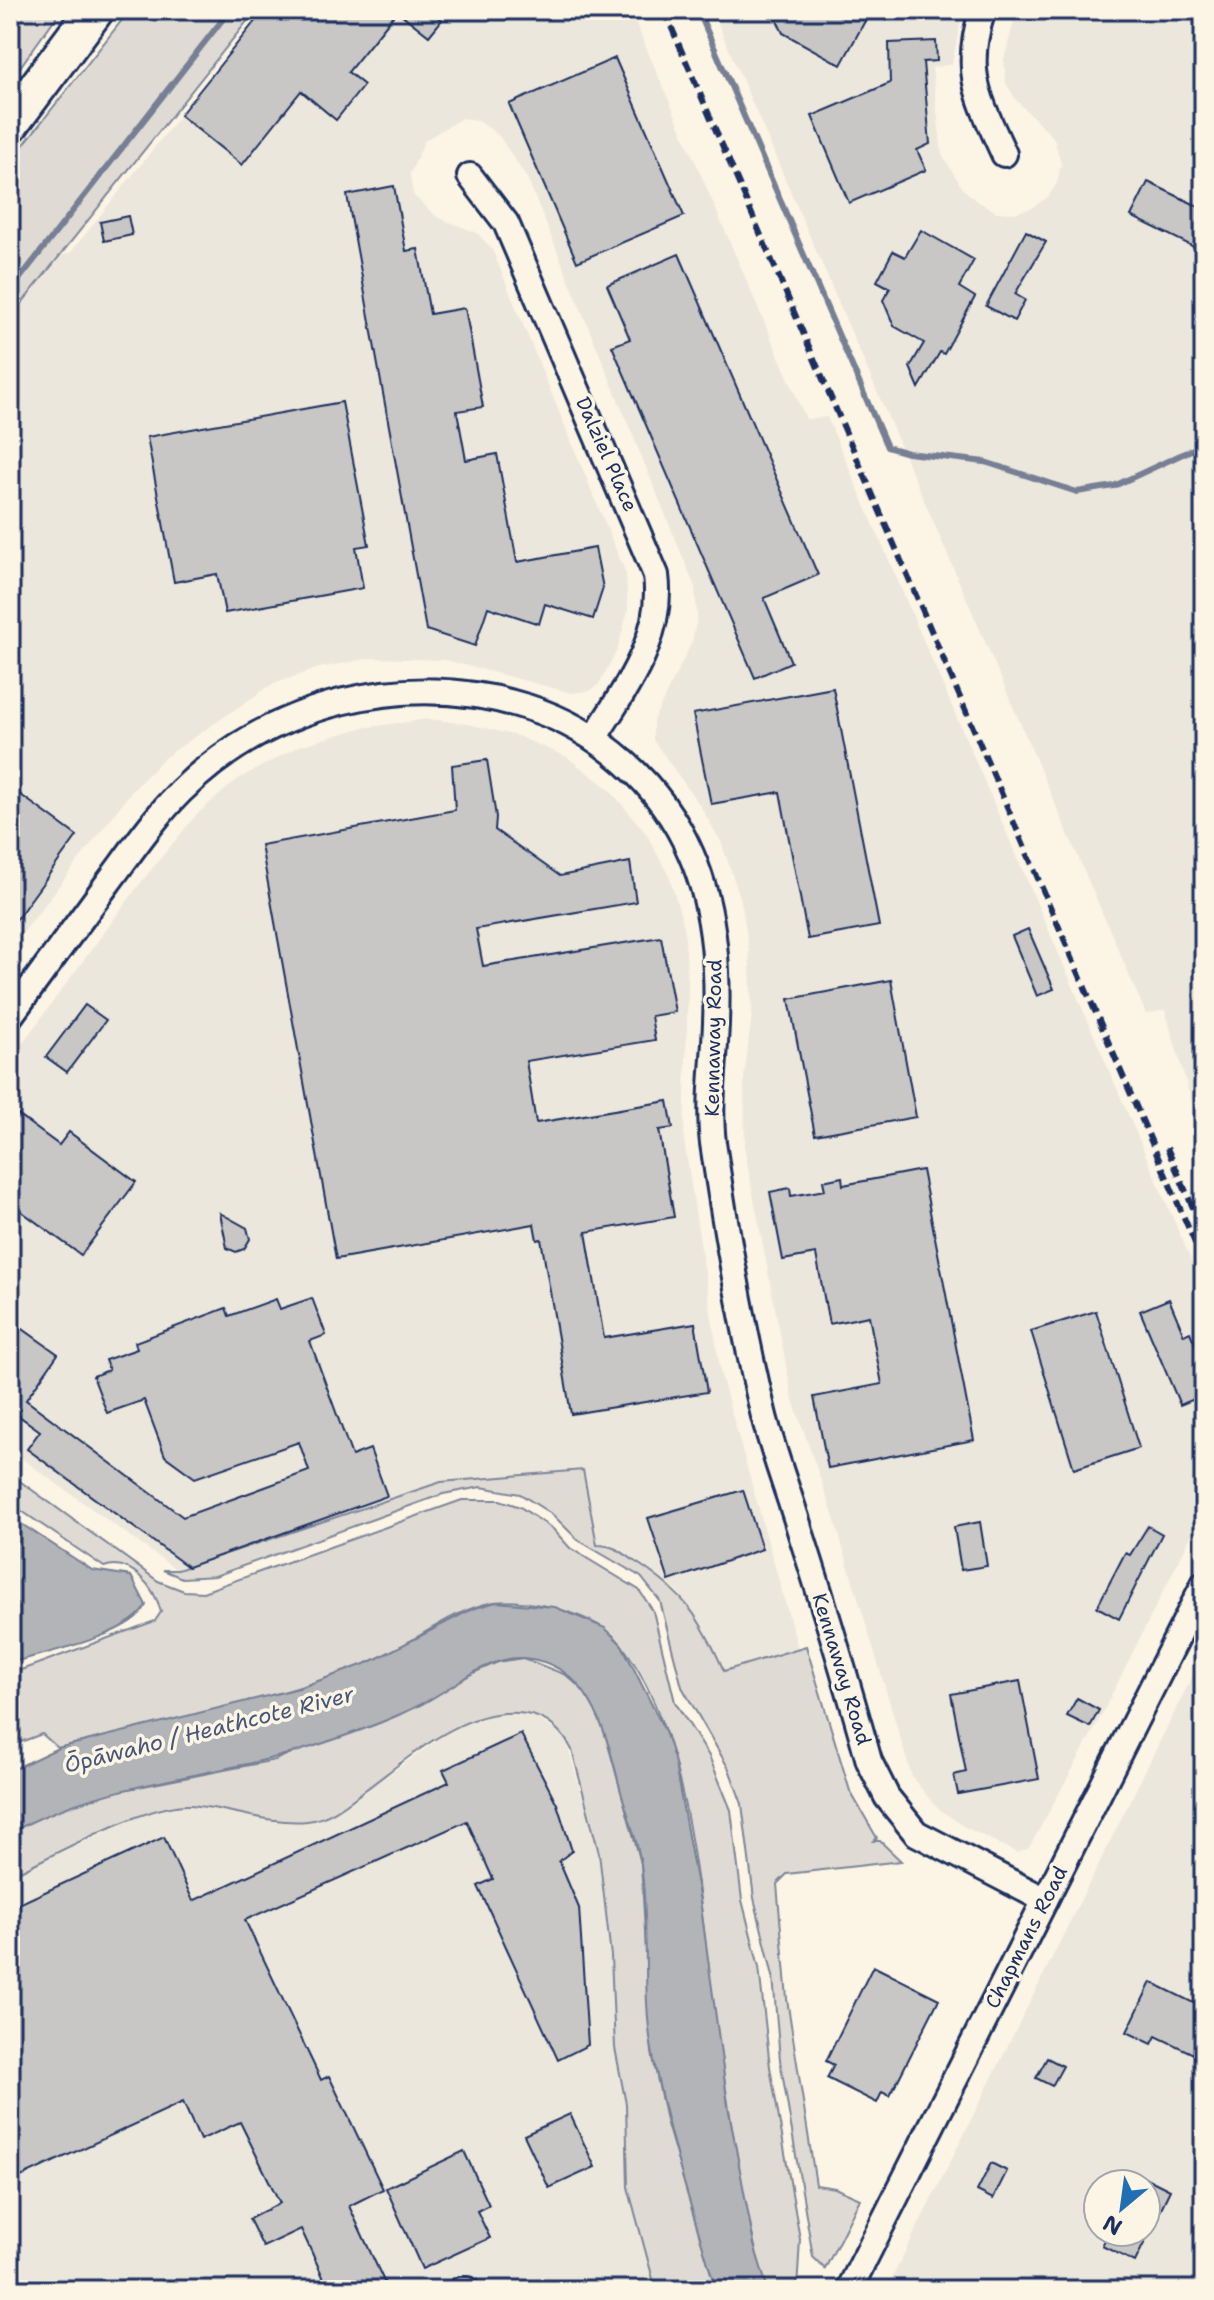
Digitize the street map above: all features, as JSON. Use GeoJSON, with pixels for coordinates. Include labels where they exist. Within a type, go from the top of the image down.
{"type":"FeatureCollection","features":[{"type":"Feature","properties":{"kind":"highway"},"geometry":{"type":"LineString","coordinates":[[10,124],[95,10]]}},
{"type":"Feature","properties":{"kind":"street"},"geometry":{"type":"LineString","coordinates":[[983,10],[974,40],[972,76],[1004,154]]}},
{"type":"Feature","properties":{"kind":"street","name":"Dalziel Place"},"geometry":{"type":"LineString","coordinates":[[470,176],[506,223],[656,575],[659,595],[650,643],[637,671],[594,738]]}},
{"type":"Feature","properties":{"kind":"street","name":"Kennaway Road"},"geometry":{"type":"LineString","coordinates":[[10,1016],[161,814],[220,758],[262,733],[356,696],[405,691],[464,692],[556,716],[594,738],[639,775],[673,816],[693,858],[708,908],[717,967],[712,1136],[724,1207],[764,1413],[869,1761],[887,1797],[916,1833],[1045,1900]]}},
{"type":"Feature","properties":{"kind":"street","name":"Chapmans Road"},"geometry":{"type":"LineString","coordinates":[[849,2290],[1204,1584]]}},
{"type":"Feature","properties":{"kind":"shaded area"},"geometry":{"type":"Polygon","coordinates":[[[61,10],[10,81],[10,12],[61,10]]]}},
{"type":"Feature","properties":{"kind":"shaded area"},"geometry":{"type":"Polygon","coordinates":[[[130,10],[256,10],[10,318],[10,162],[130,10]]]}},
{"type":"Feature","properties":{"kind":"shaded area"},"geometry":{"type":"Polygon","coordinates":[[[264,10],[630,10],[806,419],[827,417],[1204,1290],[1204,1510],[1094,1730],[1029,1848],[1018,1853],[963,1826],[935,1806],[912,1777],[833,1515],[793,1401],[745,1152],[744,1078],[752,1013],[749,950],[741,900],[721,842],[701,807],[653,740],[653,721],[692,642],[697,617],[695,587],[528,180],[499,136],[479,121],[462,118],[425,140],[410,174],[412,188],[414,196],[437,217],[477,233],[492,249],[626,574],[628,611],[617,650],[599,684],[590,691],[572,693],[445,660],[372,658],[319,668],[271,685],[164,758],[131,792],[10,950],[10,318],[56,258],[71,252],[264,10]]]}},
{"type":"Feature","properties":{"kind":"shaded area"},"geometry":{"type":"Polygon","coordinates":[[[712,10],[963,10],[952,64],[932,68],[942,154],[963,189],[977,201],[997,212],[1014,213],[1032,208],[1048,197],[1057,183],[1061,164],[1054,138],[1016,100],[1006,83],[1004,59],[1017,10],[1204,10],[1204,1144],[1165,1010],[1146,1014],[712,10]]]}},
{"type":"Feature","properties":{"kind":"shaded area"},"geometry":{"type":"Polygon","coordinates":[[[429,719],[469,724],[518,736],[567,757],[609,789],[646,833],[669,876],[684,926],[688,983],[684,1140],[721,1375],[798,1648],[724,1672],[705,1629],[677,1591],[611,1545],[597,1545],[583,1470],[441,1482],[178,1571],[10,1450],[10,1060],[142,881],[197,814],[238,779],[299,746],[361,728],[429,719]]]}},
{"type":"Feature","properties":{"kind":"shaded area"},"geometry":{"type":"Polygon","coordinates":[[[583,1470],[597,1545],[622,1552],[667,1585],[699,1621],[724,1671],[806,1646],[850,1791],[877,1838],[874,1841],[880,1841],[901,1861],[787,1874],[777,1884],[787,1999],[816,2185],[835,2188],[860,2199],[825,2269],[813,2257],[780,2060],[773,1976],[754,1898],[742,1804],[729,1769],[682,1687],[660,1601],[641,1577],[578,1540],[553,1515],[520,1494],[481,1487],[443,1494],[215,1576],[182,1578],[163,1570],[178,1570],[441,1482],[583,1470]]]}},
{"type":"Feature","properties":{"kind":"shaded area"},"geometry":{"type":"Polygon","coordinates":[[[10,1474],[158,1581],[184,1591],[203,1592],[462,1500],[500,1500],[520,1507],[553,1529],[570,1548],[639,1590],[653,1611],[675,1702],[709,1756],[731,1810],[742,1900],[759,1967],[770,2067],[800,2239],[797,2290],[768,2290],[760,2268],[728,2103],[687,1816],[662,1722],[644,1681],[621,1644],[597,1624],[562,1610],[526,1602],[494,1602],[462,1612],[371,1662],[296,1688],[58,1748],[42,1734],[10,1746],[10,1674],[155,1621],[161,1612],[153,1593],[132,1571],[123,1566],[104,1567],[10,1503],[10,1474]]]}},
{"type":"Feature","properties":{"kind":"shaded area"},"geometry":{"type":"Polygon","coordinates":[[[1204,1653],[1204,2290],[886,2290],[1204,1653]]]}},
{"type":"Feature","properties":{"kind":"shaded area"},"geometry":{"type":"Polygon","coordinates":[[[523,1658],[566,1675],[583,1690],[601,1719],[641,1863],[652,2052],[666,2121],[716,2290],[656,2290],[628,2187],[626,2104],[615,2048],[611,1956],[599,1853],[572,1750],[559,1731],[547,1722],[526,1714],[504,1713],[461,1725],[420,1749],[338,1810],[315,1820],[279,1821],[191,1805],[173,1806],[100,1832],[10,1876],[10,1833],[46,1812],[88,1797],[275,1760],[498,1662],[523,1658]]]}},
{"type":"Feature","properties":{"kind":"shaded area"},"geometry":{"type":"Polygon","coordinates":[[[505,1710],[533,1715],[565,1737],[599,1853],[611,1956],[615,2048],[626,2104],[628,2187],[656,2290],[10,2290],[10,1876],[142,1815],[189,1805],[307,1821],[339,1810],[441,1737],[473,1720],[505,1710]]]}},
{"type":"Feature","properties":{"kind":"water"},"geometry":{"type":"Polygon","coordinates":[[[14,1519],[92,1570],[131,1576],[146,1605],[137,1616],[106,1634],[10,1663],[10,1520],[14,1519]]]}},
{"type":"Feature","properties":{"kind":"water","name":"Ōpāwaho / Heathcote River"},"geometry":{"type":"Polygon","coordinates":[[[496,1602],[555,1607],[605,1628],[622,1645],[665,1731],[674,1759],[701,1907],[728,2106],[754,2245],[768,2290],[716,2290],[673,2145],[653,2056],[647,2009],[644,1888],[637,1846],[602,1727],[581,1688],[566,1673],[547,1663],[523,1658],[496,1662],[410,1710],[349,1735],[245,1765],[85,1801],[10,1833],[10,1771],[58,1748],[299,1688],[370,1662],[472,1609],[496,1602]]]}},
{"type":"Feature","properties":{"kind":"building"},"geometry":{"type":"Polygon","coordinates":[[[264,10],[429,10],[442,20],[429,36],[397,11],[348,72],[364,85],[336,120],[301,91],[242,165],[180,115],[264,10]]]}},
{"type":"Feature","properties":{"kind":"building"},"geometry":{"type":"Polygon","coordinates":[[[772,10],[871,10],[841,65],[783,33],[772,10]]]}},
{"type":"Feature","properties":{"kind":"building"},"geometry":{"type":"Polygon","coordinates":[[[936,41],[937,61],[923,62],[930,144],[917,150],[926,170],[849,203],[812,116],[890,83],[889,43],[936,41]]]}},
{"type":"Feature","properties":{"kind":"building"},"geometry":{"type":"Polygon","coordinates":[[[615,58],[684,216],[577,262],[509,104],[615,58]]]}},
{"type":"Feature","properties":{"kind":"building"},"geometry":{"type":"Polygon","coordinates":[[[1148,182],[1204,209],[1204,252],[1131,216],[1148,182]]]}},
{"type":"Feature","properties":{"kind":"building"},"geometry":{"type":"Polygon","coordinates":[[[394,186],[406,251],[418,249],[430,314],[465,308],[483,407],[457,411],[466,460],[497,454],[517,562],[595,548],[603,588],[593,619],[545,604],[539,624],[488,607],[475,646],[426,630],[347,195],[394,186]]]}},
{"type":"Feature","properties":{"kind":"building"},"geometry":{"type":"Polygon","coordinates":[[[128,216],[132,235],[104,241],[100,222],[128,216]]]}},
{"type":"Feature","properties":{"kind":"building"},"geometry":{"type":"Polygon","coordinates":[[[921,230],[974,260],[959,287],[975,297],[944,354],[940,352],[919,388],[910,367],[924,343],[894,326],[883,300],[890,288],[877,281],[893,251],[905,257],[921,230]]]}},
{"type":"Feature","properties":{"kind":"building"},"geometry":{"type":"Polygon","coordinates":[[[1026,231],[1046,242],[1015,294],[1025,300],[1014,321],[986,306],[1026,231]]]}},
{"type":"Feature","properties":{"kind":"building"},"geometry":{"type":"Polygon","coordinates":[[[679,254],[818,575],[764,598],[791,662],[755,678],[612,346],[630,339],[607,285],[679,254]]]}},
{"type":"Feature","properties":{"kind":"building"},"geometry":{"type":"Polygon","coordinates":[[[342,402],[369,545],[356,547],[363,588],[225,613],[217,574],[174,582],[147,437],[342,402]]]}},
{"type":"Feature","properties":{"kind":"building"},"geometry":{"type":"Polygon","coordinates":[[[833,688],[879,926],[808,939],[780,792],[711,804],[693,714],[833,688]]]}},
{"type":"Feature","properties":{"kind":"building"},"geometry":{"type":"Polygon","coordinates":[[[487,760],[496,817],[495,830],[560,876],[630,862],[636,902],[476,929],[483,966],[661,937],[675,1012],[651,1016],[655,1040],[526,1061],[536,1123],[668,1101],[673,1128],[659,1130],[674,1217],[586,1232],[604,1338],[695,1323],[707,1392],[571,1414],[541,1239],[537,1240],[534,1224],[336,1259],[261,845],[455,810],[452,765],[487,760]]]}},
{"type":"Feature","properties":{"kind":"building"},"geometry":{"type":"Polygon","coordinates":[[[10,787],[77,836],[10,928],[10,787]]]}},
{"type":"Feature","properties":{"kind":"building"},"geometry":{"type":"Polygon","coordinates":[[[1028,929],[1054,989],[1037,996],[1012,936],[1028,929]]]}},
{"type":"Feature","properties":{"kind":"building"},"geometry":{"type":"Polygon","coordinates":[[[891,980],[916,1117],[815,1135],[789,999],[891,980]]]}},
{"type":"Feature","properties":{"kind":"building"},"geometry":{"type":"Polygon","coordinates":[[[85,1005],[106,1020],[67,1072],[46,1057],[85,1005]]]}},
{"type":"Feature","properties":{"kind":"building"},"geometry":{"type":"Polygon","coordinates":[[[10,1109],[59,1145],[69,1132],[136,1182],[81,1255],[10,1203],[10,1109]]]}},
{"type":"Feature","properties":{"kind":"building"},"geometry":{"type":"Polygon","coordinates":[[[922,1170],[974,1440],[828,1468],[814,1397],[882,1384],[869,1316],[829,1324],[816,1254],[783,1260],[770,1192],[790,1188],[791,1196],[825,1190],[823,1181],[842,1177],[843,1185],[922,1170]]]}},
{"type":"Feature","properties":{"kind":"building"},"geometry":{"type":"Polygon","coordinates":[[[220,1213],[247,1228],[250,1239],[244,1249],[236,1252],[227,1248],[220,1213]]]}},
{"type":"Feature","properties":{"kind":"building"},"geometry":{"type":"Polygon","coordinates":[[[312,1298],[326,1335],[310,1341],[352,1456],[370,1449],[387,1496],[188,1567],[27,1449],[40,1431],[16,1414],[10,1422],[10,1320],[58,1354],[26,1400],[183,1517],[309,1471],[299,1442],[195,1478],[165,1456],[144,1400],[107,1413],[93,1376],[109,1370],[105,1360],[137,1349],[135,1342],[226,1308],[229,1316],[276,1299],[280,1309],[312,1298]]]}},
{"type":"Feature","properties":{"kind":"building"},"geometry":{"type":"Polygon","coordinates":[[[1169,1299],[1184,1335],[1190,1332],[1204,1365],[1204,1395],[1180,1405],[1140,1311],[1169,1299]]]}},
{"type":"Feature","properties":{"kind":"building"},"geometry":{"type":"Polygon","coordinates":[[[1096,1311],[1139,1448],[1074,1469],[1031,1331],[1096,1311]]]}},
{"type":"Feature","properties":{"kind":"building"},"geometry":{"type":"Polygon","coordinates":[[[743,1490],[762,1549],[669,1581],[648,1518],[743,1490]]]}},
{"type":"Feature","properties":{"kind":"building"},"geometry":{"type":"Polygon","coordinates":[[[980,1522],[987,1566],[961,1570],[954,1527],[980,1522]]]}},
{"type":"Feature","properties":{"kind":"building"},"geometry":{"type":"Polygon","coordinates":[[[1148,1526],[1162,1534],[1119,1619],[1097,1607],[1125,1553],[1130,1555],[1148,1526]]]}},
{"type":"Feature","properties":{"kind":"building"},"geometry":{"type":"Polygon","coordinates":[[[1020,1681],[1039,1779],[958,1794],[954,1775],[966,1772],[951,1694],[1020,1681]]]}},
{"type":"Feature","properties":{"kind":"building"},"geometry":{"type":"Polygon","coordinates":[[[1077,1698],[1099,1710],[1090,1727],[1067,1716],[1077,1698]]]}},
{"type":"Feature","properties":{"kind":"building"},"geometry":{"type":"Polygon","coordinates":[[[521,1734],[557,1804],[572,1851],[559,1861],[579,1908],[588,2045],[558,2060],[478,1886],[493,1879],[467,1821],[245,1920],[321,2080],[329,2076],[383,2189],[349,2206],[388,2290],[329,2290],[301,2229],[263,2247],[249,2219],[280,2203],[240,2122],[200,2140],[183,2102],[10,2182],[10,1942],[21,1937],[10,1908],[164,1837],[193,1901],[449,1782],[443,1770],[521,1734]]]}},
{"type":"Feature","properties":{"kind":"building"},"geometry":{"type":"Polygon","coordinates":[[[873,1966],[939,1999],[890,2096],[882,2092],[877,2103],[827,2078],[834,2065],[826,2061],[873,1966]]]}},
{"type":"Feature","properties":{"kind":"building"},"geometry":{"type":"Polygon","coordinates":[[[1151,1982],[1204,2008],[1204,2059],[1156,2036],[1152,2044],[1127,2032],[1151,1982]]]}},
{"type":"Feature","properties":{"kind":"building"},"geometry":{"type":"Polygon","coordinates":[[[1047,2058],[1063,2066],[1052,2086],[1036,2078],[1047,2058]]]}},
{"type":"Feature","properties":{"kind":"building"},"geometry":{"type":"Polygon","coordinates":[[[570,2114],[595,2167],[549,2188],[524,2135],[570,2114]]]}},
{"type":"Feature","properties":{"kind":"building"},"geometry":{"type":"Polygon","coordinates":[[[464,2151],[489,2205],[477,2211],[490,2238],[422,2269],[386,2188],[464,2151]]]}},
{"type":"Feature","properties":{"kind":"building"},"geometry":{"type":"Polygon","coordinates":[[[991,2163],[1007,2171],[993,2199],[977,2191],[991,2163]]]}},
{"type":"Feature","properties":{"kind":"building"},"geometry":{"type":"Polygon","coordinates":[[[1162,2186],[1170,2190],[1162,2206],[1162,2186]]]}},
{"type":"Feature","properties":{"kind":"building"},"geometry":{"type":"Polygon","coordinates":[[[1106,2248],[1142,2248],[1135,2262],[1106,2248]]]}},
{"type":"Feature","properties":{"kind":"waterway"},"geometry":{"type":"LineString","coordinates":[[10,291],[230,10]]}},
{"type":"Feature","properties":{"kind":"waterway"},"geometry":{"type":"LineString","coordinates":[[698,10],[887,447],[908,453],[985,462],[1077,492],[1114,486],[1204,444]]}},
{"type":"Feature","properties":{"kind":"railway"},"geometry":{"type":"LineString","coordinates":[[664,10],[1204,1264]]}},
{"type":"Feature","properties":{"kind":"railway"},"geometry":{"type":"LineString","coordinates":[[1167,1148],[1204,1233]]}}]}
